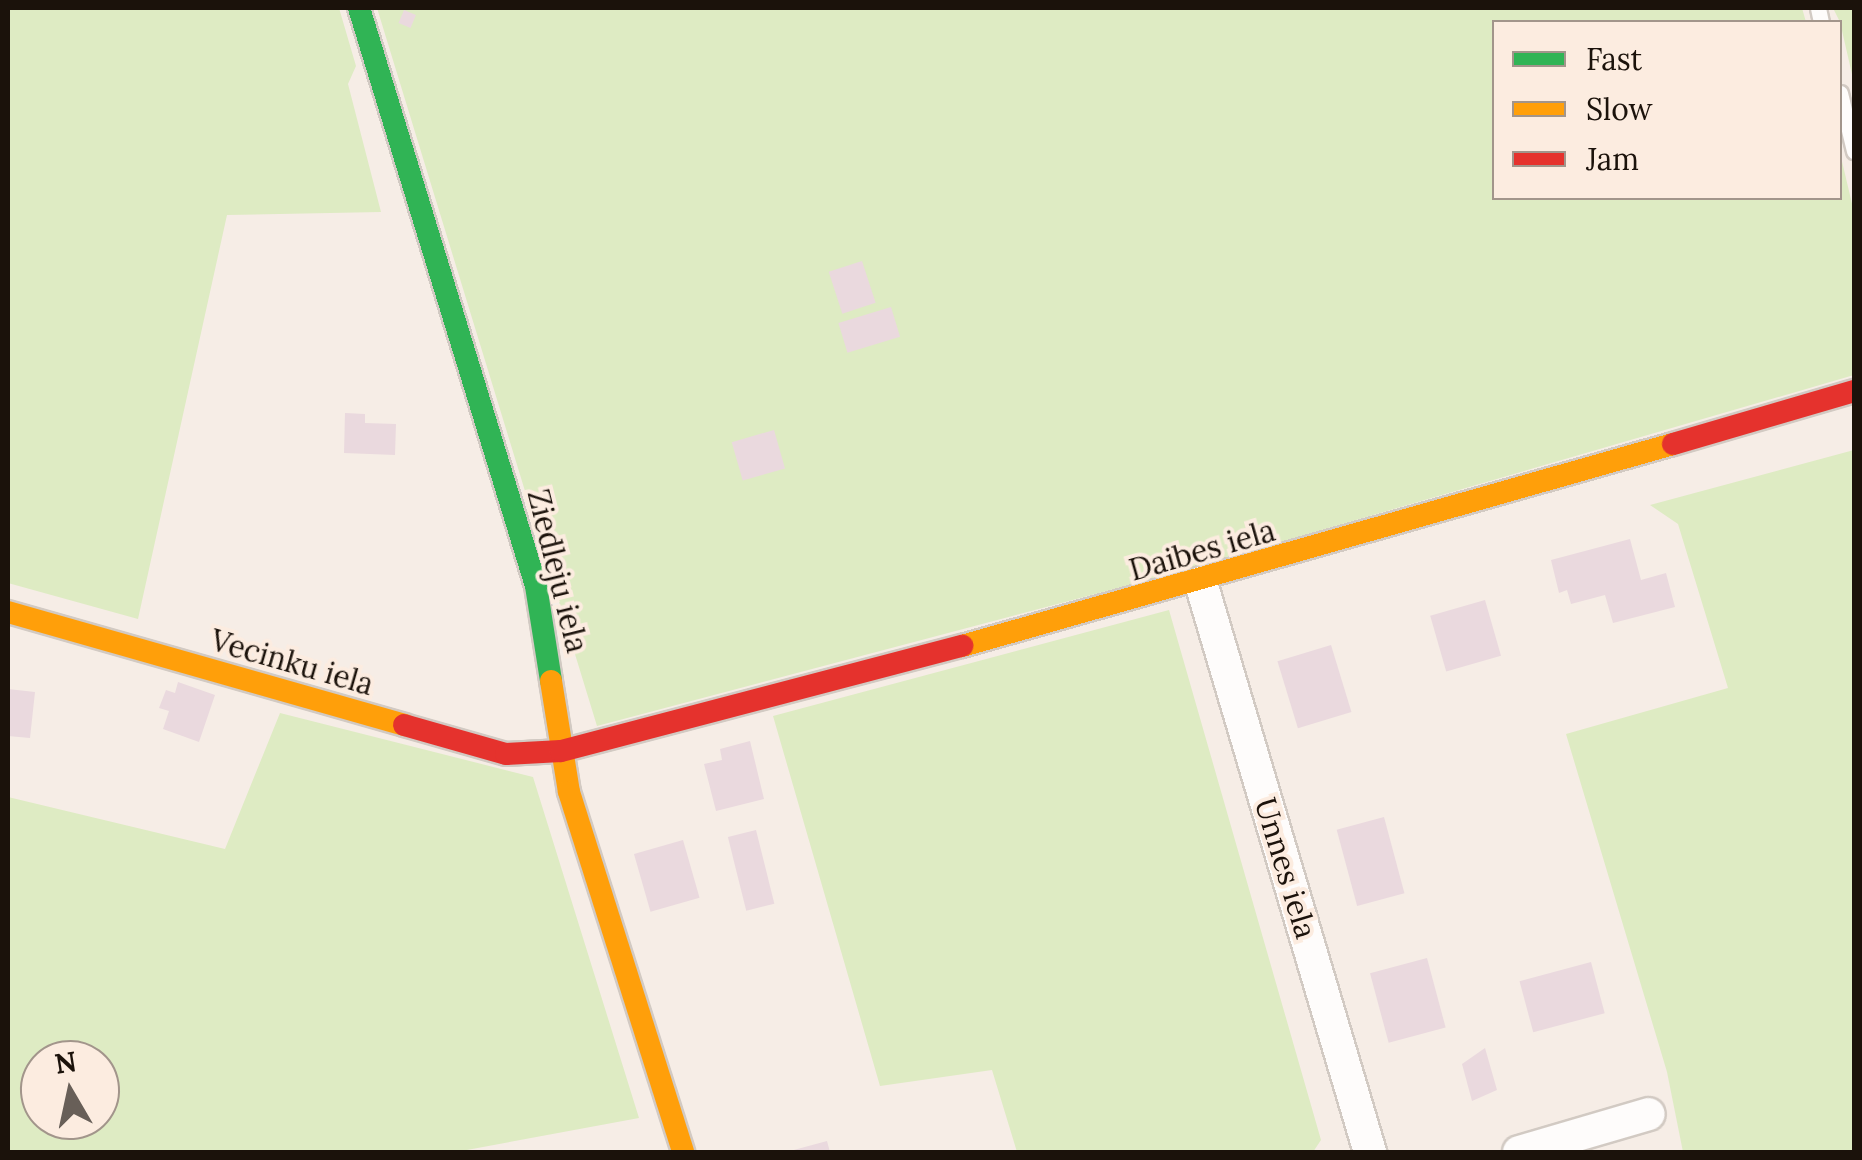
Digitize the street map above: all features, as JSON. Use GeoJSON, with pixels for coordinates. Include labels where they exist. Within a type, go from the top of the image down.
{"type":"FeatureCollection","features":[{"type":"Feature","properties":{"kind":"street","name":"Ziedleju iela"},"geometry":{"type":"LineString","coordinates":[[359,8],[536,586],[561,752],[683,1152]]}},
{"type":"Feature","properties":{"kind":"street","name":"Daibes iela"},"geometry":{"type":"LineString","coordinates":[[561,752],[1201,583],[1854,392]]}},
{"type":"Feature","properties":{"kind":"street","name":"Unnes iela"},"geometry":{"type":"LineString","coordinates":[[1201,583],[1370,1152]]}},
{"type":"Feature","properties":{"kind":"street","name":"Vecinku iela"},"geometry":{"type":"LineString","coordinates":[[8,612],[506,754],[561,752]]}},
{"type":"Feature","properties":{"kind":"street"},"geometry":{"type":"LineString","coordinates":[[1519,1152],[1649,1114]]}},
{"type":"Feature","properties":{"kind":"lane"},"geometry":{"type":"LineString","coordinates":[[1842,101],[1854,151]]}},
{"type":"Feature","properties":{"kind":"green space"},"geometry":{"type":"Polygon","coordinates":[[[8,8],[339,8],[356,66],[348,84],[381,212],[227,215],[138,619],[8,583],[8,8]]]}},
{"type":"Feature","properties":{"kind":"green space"},"geometry":{"type":"Polygon","coordinates":[[[377,8],[1802,8],[1805,20],[1492,20],[1492,200],[1842,200],[1842,161],[1854,212],[1854,375],[1167,575],[597,726],[377,8]]]}},
{"type":"Feature","properties":{"kind":"green space"},"geometry":{"type":"Polygon","coordinates":[[[1833,8],[1854,8],[1854,83],[1842,20],[1833,8]]]}},
{"type":"Feature","properties":{"kind":"green space"},"geometry":{"type":"Polygon","coordinates":[[[1854,450],[1854,1152],[1683,1152],[1667,1072],[1566,734],[1728,688],[1678,524],[1650,505],[1854,450]]]}},
{"type":"Feature","properties":{"kind":"green space"},"geometry":{"type":"Polygon","coordinates":[[[1169,610],[1321,1140],[1313,1152],[1017,1152],[992,1070],[880,1086],[773,716],[1169,610]]]}},
{"type":"Feature","properties":{"kind":"green space"},"geometry":{"type":"Polygon","coordinates":[[[280,713],[533,777],[639,1118],[456,1152],[8,1152],[8,797],[225,849],[280,713]]]}},
{"type":"Feature","properties":{"kind":"building"},"geometry":{"type":"Polygon","coordinates":[[[404,10],[416,15],[410,28],[399,23],[404,10]]]}},
{"type":"Feature","properties":{"kind":"building"},"geometry":{"type":"Polygon","coordinates":[[[862,261],[876,303],[842,314],[829,272],[862,261]]]}},
{"type":"Feature","properties":{"kind":"building"},"geometry":{"type":"Polygon","coordinates":[[[891,307],[900,337],[847,353],[838,323],[891,307]]]}},
{"type":"Feature","properties":{"kind":"building"},"geometry":{"type":"Polygon","coordinates":[[[345,413],[365,414],[365,423],[396,424],[395,455],[344,453],[345,413]]]}},
{"type":"Feature","properties":{"kind":"building"},"geometry":{"type":"Polygon","coordinates":[[[774,430],[785,468],[743,481],[732,442],[774,430]]]}},
{"type":"Feature","properties":{"kind":"building"},"geometry":{"type":"Polygon","coordinates":[[[1630,539],[1641,580],[1666,573],[1675,607],[1613,623],[1605,595],[1571,604],[1567,590],[1559,593],[1551,560],[1630,539]]]}},
{"type":"Feature","properties":{"kind":"building"},"geometry":{"type":"Polygon","coordinates":[[[1485,600],[1501,656],[1446,671],[1430,616],[1485,600]]]}},
{"type":"Feature","properties":{"kind":"building"},"geometry":{"type":"Polygon","coordinates":[[[1331,645],[1351,712],[1298,728],[1277,661],[1331,645]]]}},
{"type":"Feature","properties":{"kind":"building"},"geometry":{"type":"Polygon","coordinates":[[[178,682],[215,695],[199,742],[163,729],[169,711],[159,708],[166,690],[175,693],[178,682]]]}},
{"type":"Feature","properties":{"kind":"building"},"geometry":{"type":"Polygon","coordinates":[[[8,689],[35,692],[30,738],[8,736],[8,689]]]}},
{"type":"Feature","properties":{"kind":"building"},"geometry":{"type":"Polygon","coordinates":[[[750,741],[764,799],[716,811],[704,764],[722,760],[720,749],[750,741]]]}},
{"type":"Feature","properties":{"kind":"building"},"geometry":{"type":"Polygon","coordinates":[[[1384,817],[1404,893],[1357,906],[1337,830],[1384,817]]]}},
{"type":"Feature","properties":{"kind":"building"},"geometry":{"type":"Polygon","coordinates":[[[756,830],[774,904],[746,911],[728,837],[756,830]]]}},
{"type":"Feature","properties":{"kind":"building"},"geometry":{"type":"Polygon","coordinates":[[[683,840],[700,898],[651,912],[634,854],[683,840]]]}},
{"type":"Feature","properties":{"kind":"building"},"geometry":{"type":"Polygon","coordinates":[[[1427,958],[1446,1028],[1389,1043],[1370,973],[1427,958]]]}},
{"type":"Feature","properties":{"kind":"building"},"geometry":{"type":"Polygon","coordinates":[[[1591,962],[1605,1013],[1533,1032],[1520,981],[1591,962]]]}},
{"type":"Feature","properties":{"kind":"building"},"geometry":{"type":"Polygon","coordinates":[[[1485,1048],[1497,1090],[1472,1101],[1462,1064],[1485,1048]]]}},
{"type":"Feature","properties":{"kind":"building"},"geometry":{"type":"Polygon","coordinates":[[[827,1141],[830,1152],[790,1152],[790,1151],[827,1141]]]}},
{"type":"Feature","properties":{"kind":"traffic: fast"},"geometry":{"type":"LineString","coordinates":[[359,8],[536,586],[551,681]]}},
{"type":"Feature","properties":{"kind":"traffic: slow"},"geometry":{"type":"LineString","coordinates":[[962,646],[1673,444]]}},
{"type":"Feature","properties":{"kind":"traffic: slow"},"geometry":{"type":"LineString","coordinates":[[8,612],[404,725]]}},
{"type":"Feature","properties":{"kind":"traffic: slow"},"geometry":{"type":"LineString","coordinates":[[551,681],[569,792],[683,1152]]}},
{"type":"Feature","properties":{"kind":"traffic: jam"},"geometry":{"type":"LineString","coordinates":[[1673,444],[1854,391]]}},
{"type":"Feature","properties":{"kind":"traffic: jam"},"geometry":{"type":"LineString","coordinates":[[404,725],[506,754],[561,751],[962,646]]}}]}
